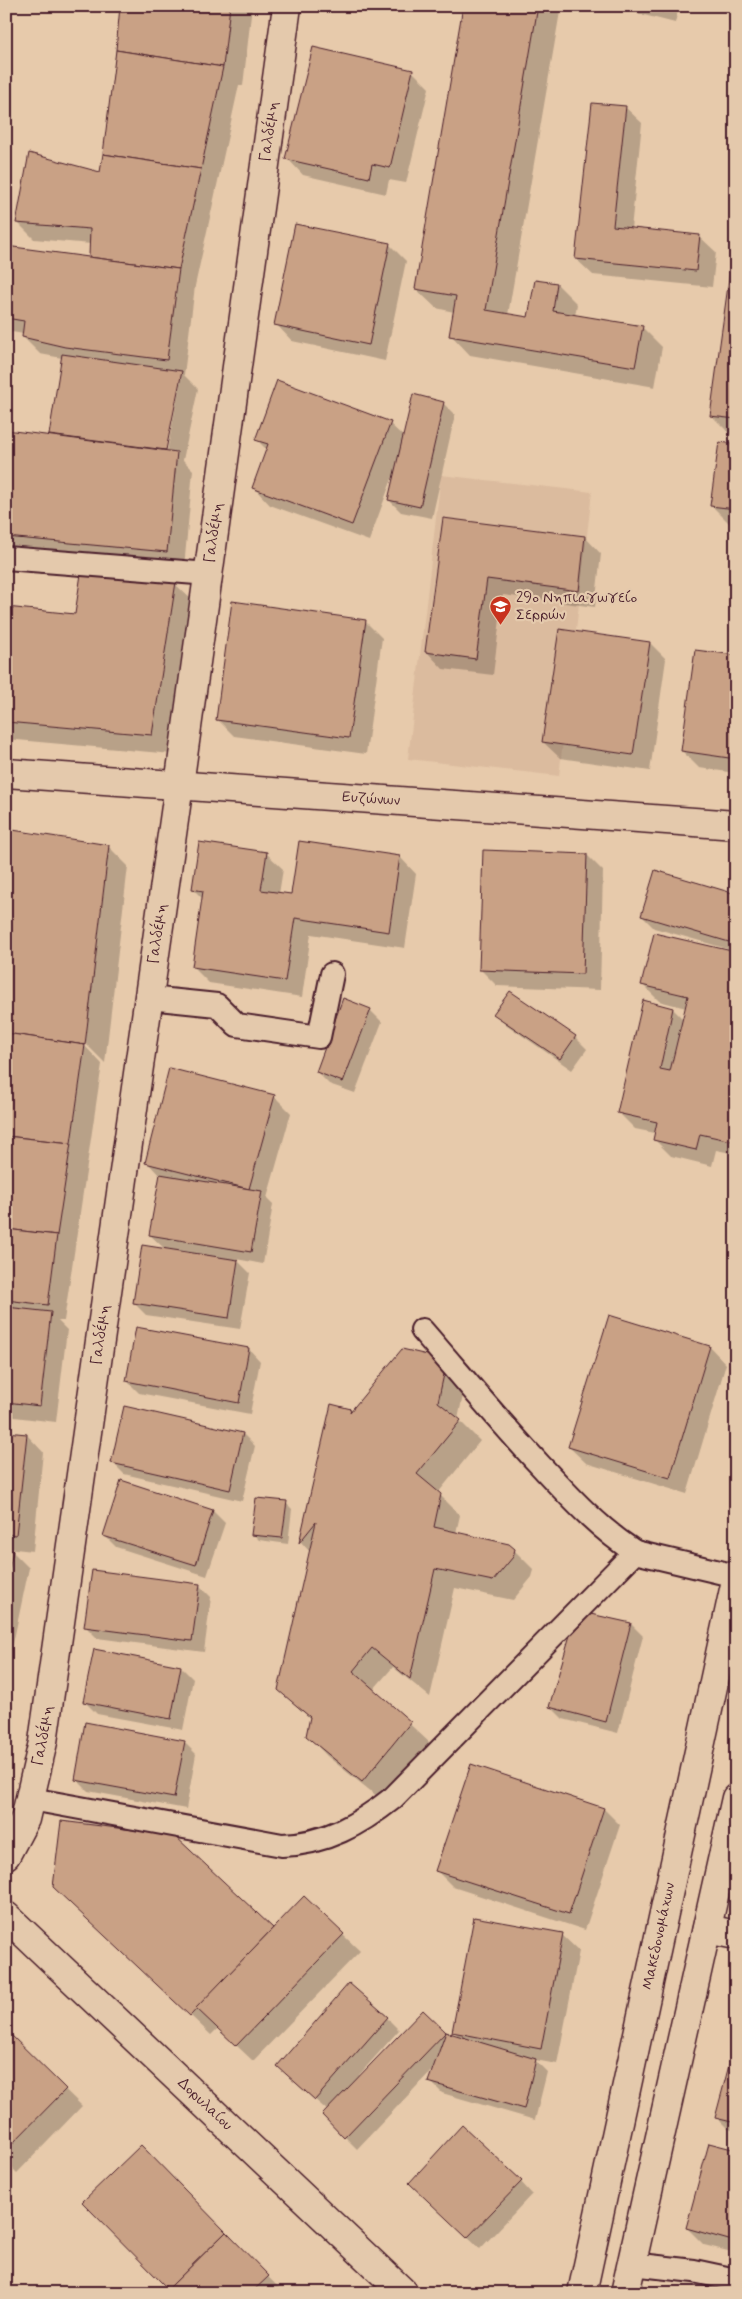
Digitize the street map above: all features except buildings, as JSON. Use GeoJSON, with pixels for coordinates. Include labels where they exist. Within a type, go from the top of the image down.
{"type":"FeatureCollection","features":[{"type":"Feature","properties":{"kind":"street","name":"Γαλδέμη"},"geometry":{"type":"LineString","coordinates":[[6,1855],[25,1819],[43,1742],[209,574],[287,6]]}},
{"type":"Feature","properties":{"kind":"street","name":"Ευζώνων"},"geometry":{"type":"LineString","coordinates":[[6,773],[736,825]]}},
{"type":"Feature","properties":{"kind":"street","name":"Μακεδονομάχων"},"geometry":{"type":"LineString","coordinates":[[582,2293],[736,1580]]}},
{"type":"Feature","properties":{"kind":"street"},"geometry":{"type":"LineString","coordinates":[[625,2293],[736,1798]]}},
{"type":"Feature","properties":{"kind":"street","name":"Δορυλαίου"},"geometry":{"type":"LineString","coordinates":[[6,1916],[404,2293]]}},
{"type":"Feature","properties":{"kind":"street"},"geometry":{"type":"LineString","coordinates":[[707,1929],[736,1935]]}},
{"type":"Feature","properties":{"kind":"lane"},"geometry":{"type":"LineString","coordinates":[[6,558],[209,574]]}},
{"type":"Feature","properties":{"kind":"lane"},"geometry":{"type":"LineString","coordinates":[[149,998],[217,1004],[237,1025],[319,1037],[332,974]]}},
{"type":"Feature","properties":{"kind":"lane"},"geometry":{"type":"LineString","coordinates":[[422,1330],[516,1439],[580,1508],[612,1536],[635,1552],[736,1576]]}},
{"type":"Feature","properties":{"kind":"lane"},"geometry":{"type":"LineString","coordinates":[[31,1799],[282,1846],[299,1844],[333,1835],[370,1815],[402,1789],[635,1552]]}},
{"type":"Feature","properties":{"kind":"lane"},"geometry":{"type":"LineString","coordinates":[[632,2264],[694,2271],[736,2280]]}},
{"type":"Feature","properties":{"kind":"shaded area","name":"29ο Νηπιαγωγείο Σερρών"},"geometry":{"type":"Polygon","coordinates":[[[441,475],[592,492],[559,776],[408,759],[441,475]]]}},
{"type":"Feature","properties":{"kind":"place","name":"29ο Νηπιαγωγείο Σερρών"},"geometry":{"type":"Point","coordinates":[500,626]}}]}
